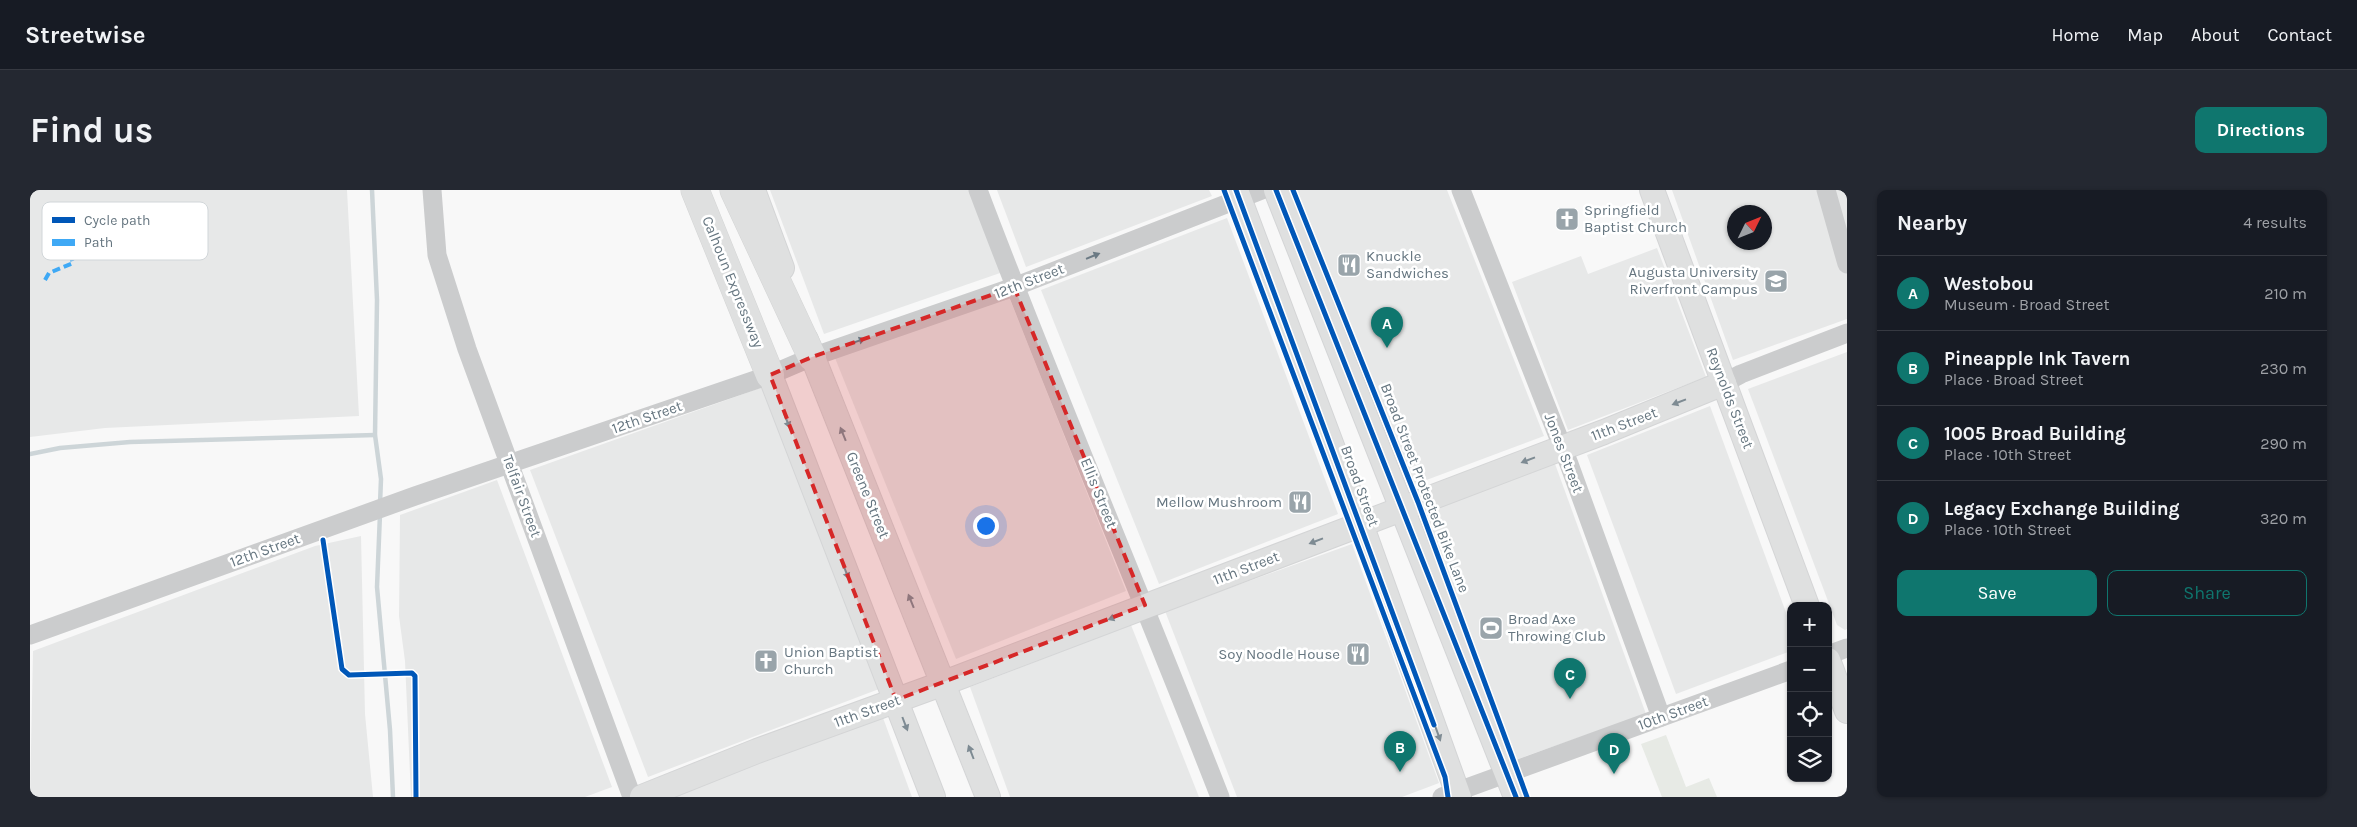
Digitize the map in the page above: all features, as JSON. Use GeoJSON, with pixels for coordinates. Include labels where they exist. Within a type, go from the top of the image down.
{"type":"FeatureCollection","features":[{"type":"Feature","properties":{"kind":"highway","name":"Calhoun Expressway"},"geometry":{"type":"LineString","coordinates":[[695,190],[770,375]]}},
{"type":"Feature","properties":{"kind":"highway"},"geometry":{"type":"LineString","coordinates":[[734,190],[812,356]]}},
{"type":"Feature","properties":{"kind":"main road","name":"Greene Street"},"geometry":{"type":"LineString","coordinates":[[753,190],[812,356],[988,797]]}},
{"type":"Feature","properties":{"kind":"main road","name":"Broad Street"},"geometry":{"type":"LineString","coordinates":[[1276,190],[1516,797]]}},
{"type":"Feature","properties":{"kind":"main road","name":"Reynolds Street"},"geometry":{"type":"LineString","coordinates":[[1652,190],[1806,602]]}},
{"type":"Feature","properties":{"kind":"main road","name":"Broad Street"},"geometry":{"type":"LineString","coordinates":[[1246,193],[1453,795]]}},
{"type":"Feature","properties":{"kind":"main road"},"geometry":{"type":"LineString","coordinates":[[770,375],[933,797]]}},
{"type":"Feature","properties":{"kind":"main road","name":"11th Street"},"geometry":{"type":"LineString","coordinates":[[642,797],[757,750],[944,683],[1708,392],[1724,383]]}},
{"type":"Feature","properties":{"kind":"main road"},"geometry":{"type":"LineString","coordinates":[[1832,671],[1847,711]]}},
{"type":"Feature","properties":{"kind":"street","name":"Telfair Street"},"geometry":{"type":"LineString","coordinates":[[432,190],[437,255],[467,349],[511,464],[632,797]]}},
{"type":"Feature","properties":{"kind":"street","name":"Ellis Street"},"geometry":{"type":"LineString","coordinates":[[978,190],[1014,287],[1145,605],[1220,797]]}},
{"type":"Feature","properties":{"kind":"street","name":"Jones Street"},"geometry":{"type":"LineString","coordinates":[[1461,190],[1562,447],[1661,717]]}},
{"type":"Feature","properties":{"kind":"street"},"geometry":{"type":"LineString","coordinates":[[1826,190],[1847,264]]}},
{"type":"Feature","properties":{"kind":"street","name":"12th Street"},"geometry":{"type":"LineString","coordinates":[[30,635],[415,496],[770,375],[812,356],[1014,287],[1246,193]]}},
{"type":"Feature","properties":{"kind":"street","name":"11th Street"},"geometry":{"type":"LineString","coordinates":[[1724,383],[1847,333]]}},
{"type":"Feature","properties":{"kind":"street"},"geometry":{"type":"LineString","coordinates":[[1832,654],[1847,648]]}},
{"type":"Feature","properties":{"kind":"street","name":"10th Street"},"geometry":{"type":"LineString","coordinates":[[1453,795],[1787,671]]}},
{"type":"Feature","properties":{"kind":"highlighted area"},"geometry":{"type":"Polygon","coordinates":[[[1014,287],[1145,605],[896,700],[770,375],[812,357],[1014,287]]]}},
{"type":"Feature","properties":{"kind":"shaded area"},"geometry":{"type":"Polygon","coordinates":[[[30,190],[347,190],[359,416],[105,428],[30,437],[30,190]]]}},
{"type":"Feature","properties":{"kind":"shaded area"},"geometry":{"type":"Polygon","coordinates":[[[770,190],[970,190],[1003,272],[824,334],[770,190]]]}},
{"type":"Feature","properties":{"kind":"shaded area"},"geometry":{"type":"Polygon","coordinates":[[[997,190],[1209,190],[1212,196],[1026,267],[997,190]]]}},
{"type":"Feature","properties":{"kind":"shaded area"},"geometry":{"type":"Polygon","coordinates":[[[1447,190],[1544,436],[1413,485],[1292,191],[1447,190]]]}},
{"type":"Feature","properties":{"kind":"shaded area","name":"Augusta University Riverfront Campus"},"geometry":{"type":"Polygon","coordinates":[[[1672,190],[1847,190],[1847,319],[1733,360],[1672,190]]]}},
{"type":"Feature","properties":{"kind":"shaded area"},"geometry":{"type":"Polygon","coordinates":[[[1227,218],[1338,514],[1159,584],[1041,290],[1227,218]]]}},
{"type":"Feature","properties":{"kind":"shaded area"},"geometry":{"type":"Polygon","coordinates":[[[1657,248],[1706,377],[1568,430],[1512,282],[1581,256],[1588,274],[1657,248]]]}},
{"type":"Feature","properties":{"kind":"shaded area"},"geometry":{"type":"Polygon","coordinates":[[[1009,297],[1126,591],[956,659],[835,358],[1009,297]]]}},
{"type":"Feature","properties":{"kind":"shaded area"},"geometry":{"type":"Polygon","coordinates":[[[1847,352],[1847,629],[1845,630],[1837,625],[1832,612],[1832,602],[1828,602],[1748,389],[1847,352]]]}},
{"type":"Feature","properties":{"kind":"shaded area"},"geometry":{"type":"Polygon","coordinates":[[[763,387],[879,689],[648,777],[530,470],[763,387]]]}},
{"type":"Feature","properties":{"kind":"shaded area"},"geometry":{"type":"Polygon","coordinates":[[[1710,406],[1787,615],[1787,652],[1676,694],[1587,455],[1710,406]]]}},
{"type":"Feature","properties":{"kind":"shaded area"},"geometry":{"type":"Polygon","coordinates":[[[1554,461],[1646,714],[1515,760],[1421,508],[1554,461]]]}},
{"type":"Feature","properties":{"kind":"shaded area"},"geometry":{"type":"Polygon","coordinates":[[[497,480],[612,787],[585,797],[411,797],[405,661],[399,616],[400,515],[497,480]]]}},
{"type":"Feature","properties":{"kind":"shaded area"},"geometry":{"type":"Polygon","coordinates":[[[361,536],[365,714],[373,797],[30,797],[33,651],[315,546],[361,536]]]}},
{"type":"Feature","properties":{"kind":"shaded area"},"geometry":{"type":"Polygon","coordinates":[[[1352,544],[1439,783],[1402,797],[1237,797],[1165,611],[1352,544]]]}},
{"type":"Feature","properties":{"kind":"shaded area"},"geometry":{"type":"Polygon","coordinates":[[[1131,625],[1199,797],[1010,797],[970,687],[1131,625]]]}},
{"type":"Feature","properties":{"kind":"shaded area"},"geometry":{"type":"Polygon","coordinates":[[[882,715],[912,797],[664,797],[882,715]]]}},
{"type":"Feature","properties":{"kind":"shaded area"},"geometry":{"type":"Polygon","coordinates":[[[1666,735],[1686,787],[1709,778],[1717,797],[1662,797],[1641,744],[1666,735]]]}},
{"type":"Feature","properties":{"kind":"waterway"},"geometry":{"type":"LineString","coordinates":[[372,190],[377,300],[375,435],[381,479],[380,504]]}},
{"type":"Feature","properties":{"kind":"waterway"},"geometry":{"type":"LineString","coordinates":[[30,454],[60,448],[130,442],[375,435]]}},
{"type":"Feature","properties":{"kind":"waterway"},"geometry":{"type":"LineString","coordinates":[[380,514],[377,587],[390,730],[393,797]]}},
{"type":"Feature","properties":{"kind":"marked path"},"geometry":{"type":"LineString","coordinates":[[45,280],[49,273],[73,263],[72,260]]}},
{"type":"Feature","properties":{"kind":"cycle path"},"geometry":{"type":"LineString","coordinates":[[1224,190],[1445,777],[1448,797]]}},
{"type":"Feature","properties":{"kind":"cycle path"},"geometry":{"type":"LineString","coordinates":[[1236,190],[1434,725]]}},
{"type":"Feature","properties":{"kind":"cycle path"},"geometry":{"type":"LineString","coordinates":[[1276,190],[1516,797]]}},
{"type":"Feature","properties":{"kind":"cycle path","name":"Broad Street Protected Bike Lane"},"geometry":{"type":"LineString","coordinates":[[1293,190],[1418,502],[1527,797]]}},
{"type":"Feature","properties":{"kind":"cycle path"},"geometry":{"type":"LineString","coordinates":[[323,540],[342,669],[349,675],[412,673],[415,676],[416,797]]}},
{"type":"Feature","properties":{"kind":"place","name":"Springfield Baptist Church"},"geometry":{"type":"Point","coordinates":[1567,219]}},
{"type":"Feature","properties":{"kind":"place","name":"Knuckle Sandwiches"},"geometry":{"type":"Point","coordinates":[1349,265]}},
{"type":"Feature","properties":{"kind":"place","name":"Augusta University Riverfront Campus"},"geometry":{"type":"Point","coordinates":[1776,281]}},
{"type":"Feature","properties":{"kind":"place","name":"Westobou"},"geometry":{"type":"Point","coordinates":[1387,348]}},
{"type":"Feature","properties":{"kind":"place","name":"Mellow Mushroom"},"geometry":{"type":"Point","coordinates":[1300,502]}},
{"type":"Feature","properties":{"kind":"place","name":"Broad Axe Throwing Club"},"geometry":{"type":"Point","coordinates":[1491,628]}},
{"type":"Feature","properties":{"kind":"place","name":"Soy Noodle House"},"geometry":{"type":"Point","coordinates":[1358,654]}},
{"type":"Feature","properties":{"kind":"place","name":"Union Baptist Church"},"geometry":{"type":"Point","coordinates":[766,661]}},
{"type":"Feature","properties":{"kind":"place","name":"1005 Broad Building"},"geometry":{"type":"Point","coordinates":[1570,699]}},
{"type":"Feature","properties":{"kind":"place","name":"Pineapple Ink Tavern"},"geometry":{"type":"Point","coordinates":[1400,772]}},
{"type":"Feature","properties":{"kind":"place","name":"Legacy Exchange Building"},"geometry":{"type":"Point","coordinates":[1614,774]}}]}
